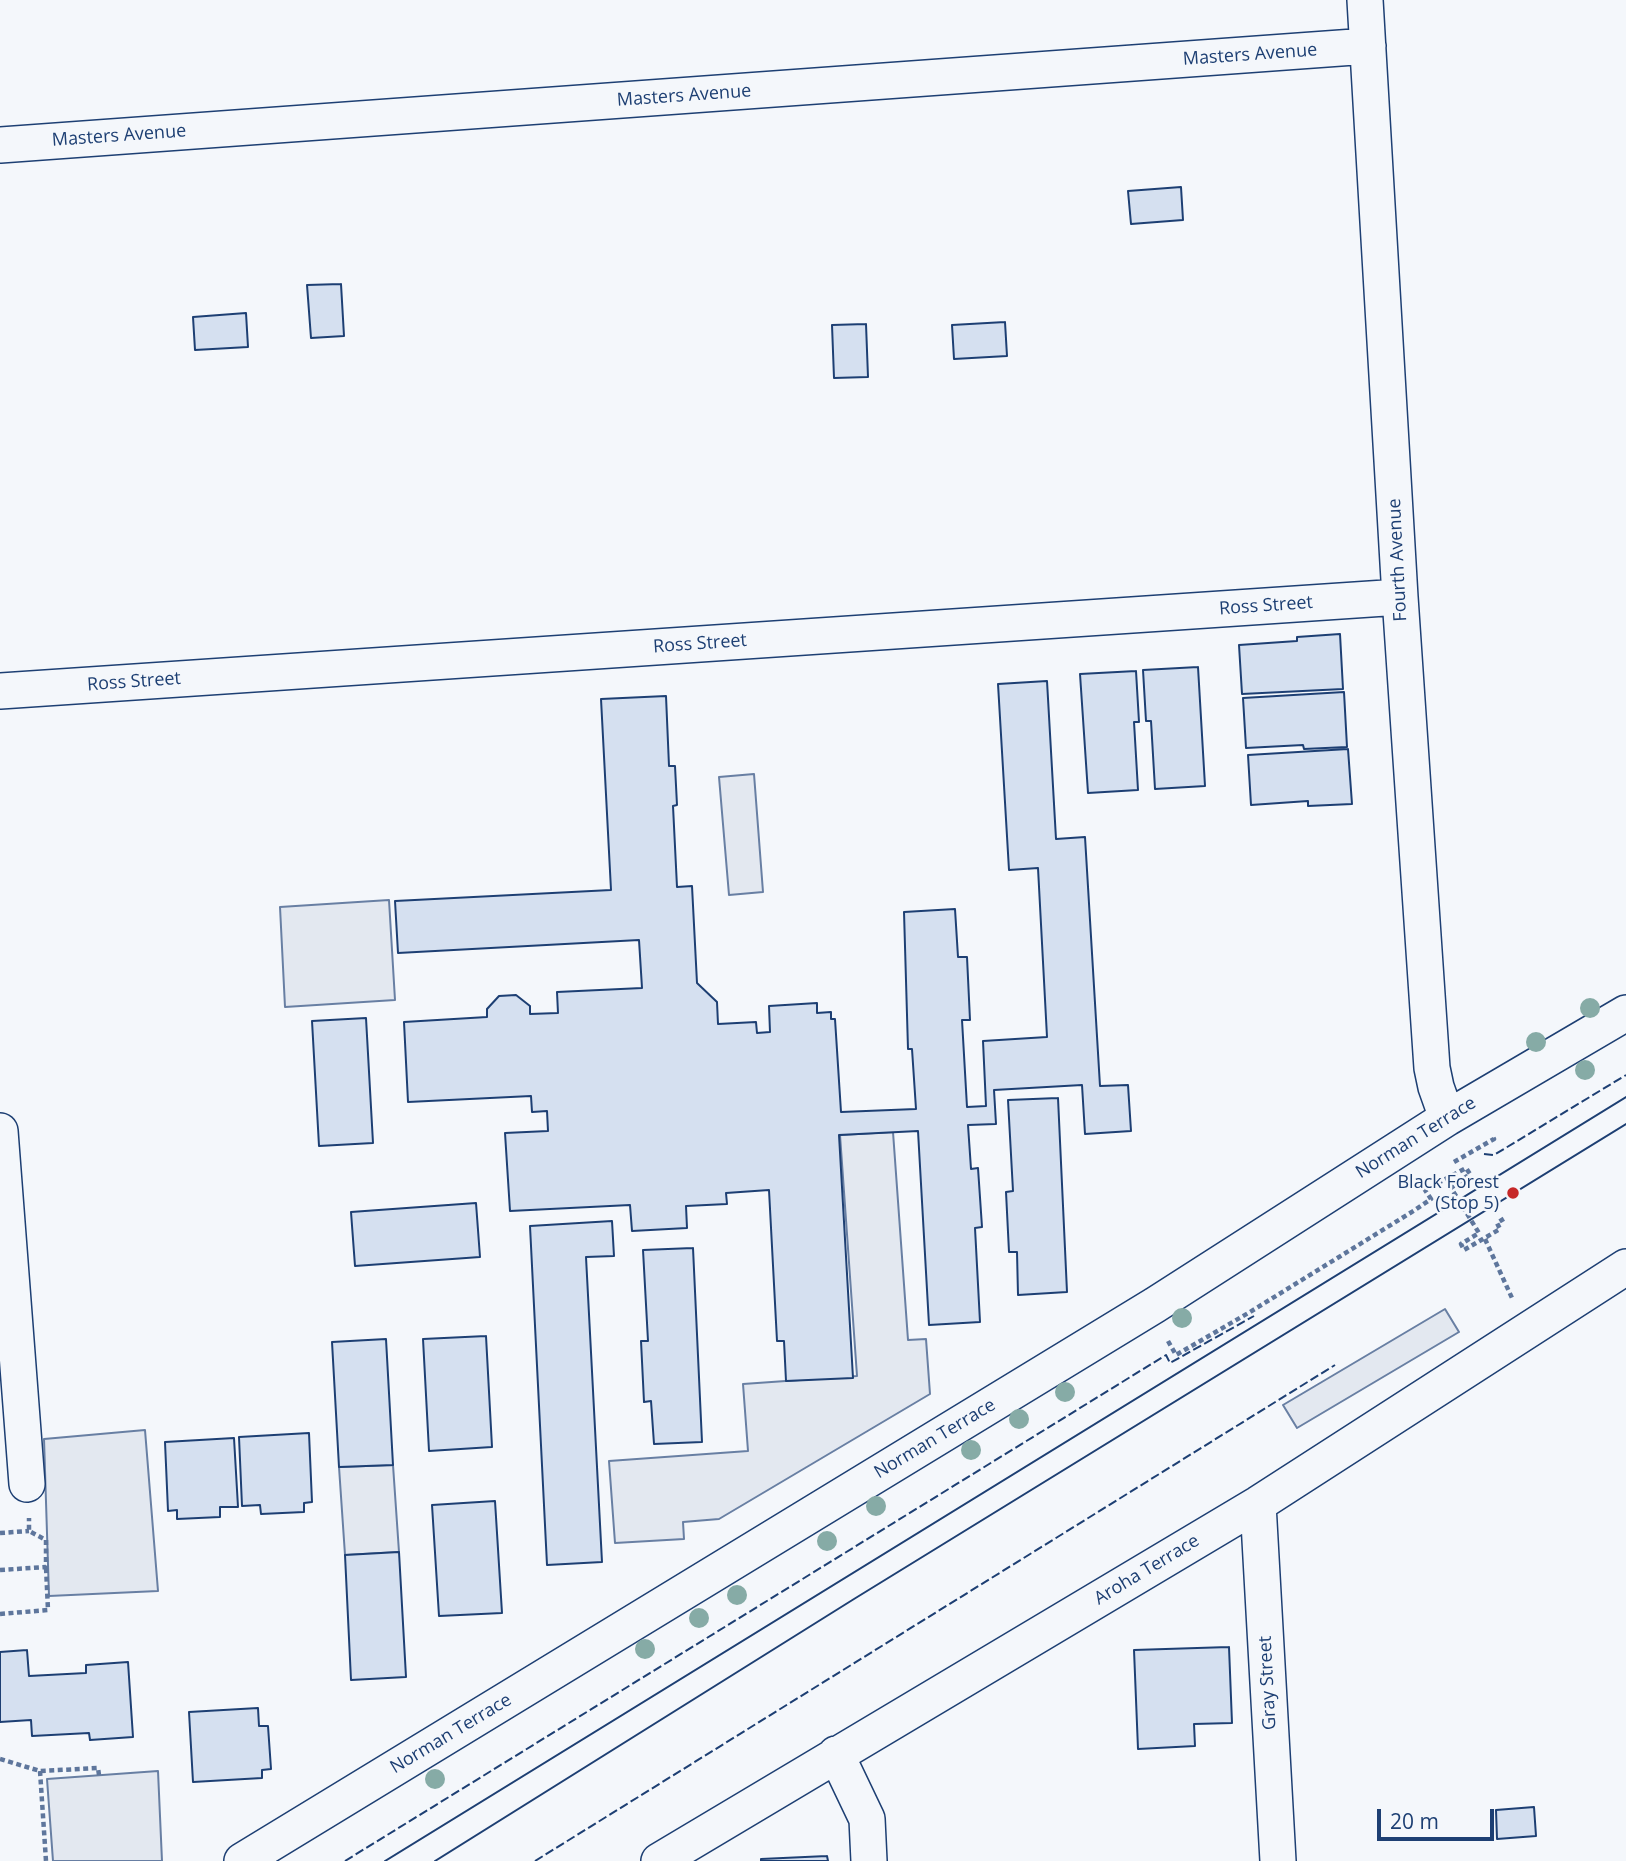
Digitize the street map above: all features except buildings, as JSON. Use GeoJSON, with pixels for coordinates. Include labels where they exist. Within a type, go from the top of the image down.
{"type":"FeatureCollection","features":[{"type":"Feature","properties":{"kind":"street","name":"Fourth Avenue"},"geometry":{"type":"LineString","coordinates":[[1365,0],[1400,597],[1432,1068],[1447,1118]]}},
{"type":"Feature","properties":{"kind":"street","name":"Masters Avenue"},"geometry":{"type":"LineString","coordinates":[[0,145],[1368,46]]}},
{"type":"Feature","properties":{"kind":"street","name":"Ross Street"},"geometry":{"type":"LineString","coordinates":[[0,691],[1400,597]]}},
{"type":"Feature","properties":{"kind":"street","name":"Norman Terrace"},"geometry":{"type":"LineString","coordinates":[[242,1861],[1155,1306],[1447,1118],[1626,1013]]}},
{"type":"Feature","properties":{"kind":"street"},"geometry":{"type":"LineString","coordinates":[[0,1141],[27,1484]]}},
{"type":"Feature","properties":{"kind":"street","name":"Aroha Terrace"},"geometry":{"type":"LineString","coordinates":[[660,1861],[1258,1504],[1626,1267]]}},
{"type":"Feature","properties":{"kind":"street","name":"Gray Street"},"geometry":{"type":"LineString","coordinates":[[1258,1504],[1278,1861]]}},
{"type":"Feature","properties":{"kind":"street"},"geometry":{"type":"LineString","coordinates":[[836,1754],[867,1819],[869,1861]]}},
{"type":"Feature","properties":{"kind":"path"},"geometry":{"type":"LineString","coordinates":[[1451,1164],[1494,1139],[1489,1128]]}},
{"type":"Feature","properties":{"kind":"path"},"geometry":{"type":"LineString","coordinates":[[1168,1341],[1176,1355],[1415,1210],[1431,1199],[1426,1190],[1466,1168],[1470,1174],[1451,1188],[1479,1233],[1461,1244],[1464,1250],[1500,1229],[1497,1223],[1505,1218]]}},
{"type":"Feature","properties":{"kind":"path"},"geometry":{"type":"LineString","coordinates":[[1440,1170],[1446,1178]]}},
{"type":"Feature","properties":{"kind":"path"},"geometry":{"type":"LineString","coordinates":[[1485,1238],[1527,1331]]}},
{"type":"Feature","properties":{"kind":"path"},"geometry":{"type":"LineString","coordinates":[[27,1484],[29,1531]]}},
{"type":"Feature","properties":{"kind":"path"},"geometry":{"type":"LineString","coordinates":[[0,1533],[29,1531],[46,1540],[48,1610],[0,1614]]}},
{"type":"Feature","properties":{"kind":"path"},"geometry":{"type":"LineString","coordinates":[[0,1570],[46,1567]]}},
{"type":"Feature","properties":{"kind":"path"},"geometry":{"type":"LineString","coordinates":[[0,1759],[40,1771],[98,1768],[99,1775]]}},
{"type":"Feature","properties":{"kind":"path"},"geometry":{"type":"LineString","coordinates":[[40,1771],[46,1861]]}},
{"type":"Feature","properties":{"kind":"shaded area"},"geometry":{"type":"Polygon","coordinates":[[[754,774],[763,892],[729,895],[719,777],[754,774]]]}},
{"type":"Feature","properties":{"kind":"shaded area"},"geometry":{"type":"Polygon","coordinates":[[[389,900],[395,1000],[285,1007],[280,907],[389,900]]]}},
{"type":"Feature","properties":{"kind":"shaded area"},"geometry":{"type":"Polygon","coordinates":[[[893,1132],[908,1340],[926,1339],[930,1394],[719,1519],[683,1522],[684,1539],[615,1543],[609,1461],[748,1451],[743,1384],[857,1376],[840,1135],[893,1132]]]}},
{"type":"Feature","properties":{"kind":"shaded area"},"geometry":{"type":"Polygon","coordinates":[[[1445,1309],[1459,1332],[1297,1428],[1283,1405],[1445,1309]]]}},
{"type":"Feature","properties":{"kind":"shaded area"},"geometry":{"type":"Polygon","coordinates":[[[145,1430],[158,1591],[49,1596],[44,1439],[145,1430]]]}},
{"type":"Feature","properties":{"kind":"shaded area"},"geometry":{"type":"Polygon","coordinates":[[[393,1465],[399,1552],[345,1555],[339,1467],[393,1465]]]}},
{"type":"Feature","properties":{"kind":"shaded area"},"geometry":{"type":"Polygon","coordinates":[[[158,1771],[162,1861],[53,1861],[47,1779],[158,1771]]]}},
{"type":"Feature","properties":{"kind":"tram line"},"geometry":{"type":"LineString","coordinates":[[385,1861],[1626,1097]]}},
{"type":"Feature","properties":{"kind":"tram line"},"geometry":{"type":"LineString","coordinates":[[435,1861],[854,1599],[1626,1124]]}},
{"type":"Feature","properties":{"kind":"fence"},"geometry":{"type":"LineString","coordinates":[[1484,1154],[1494,1155],[1626,1075]]}},
{"type":"Feature","properties":{"kind":"fence"},"geometry":{"type":"LineString","coordinates":[[345,1861],[1166,1355],[1170,1363],[1254,1316]]}},
{"type":"Feature","properties":{"kind":"fence"},"geometry":{"type":"LineString","coordinates":[[535,1861],[1335,1365]]}},
{"type":"Feature","properties":{"kind":"place","name":"Black Forest (Stop 5)"},"geometry":{"type":"Point","coordinates":[1513,1193]}}]}
